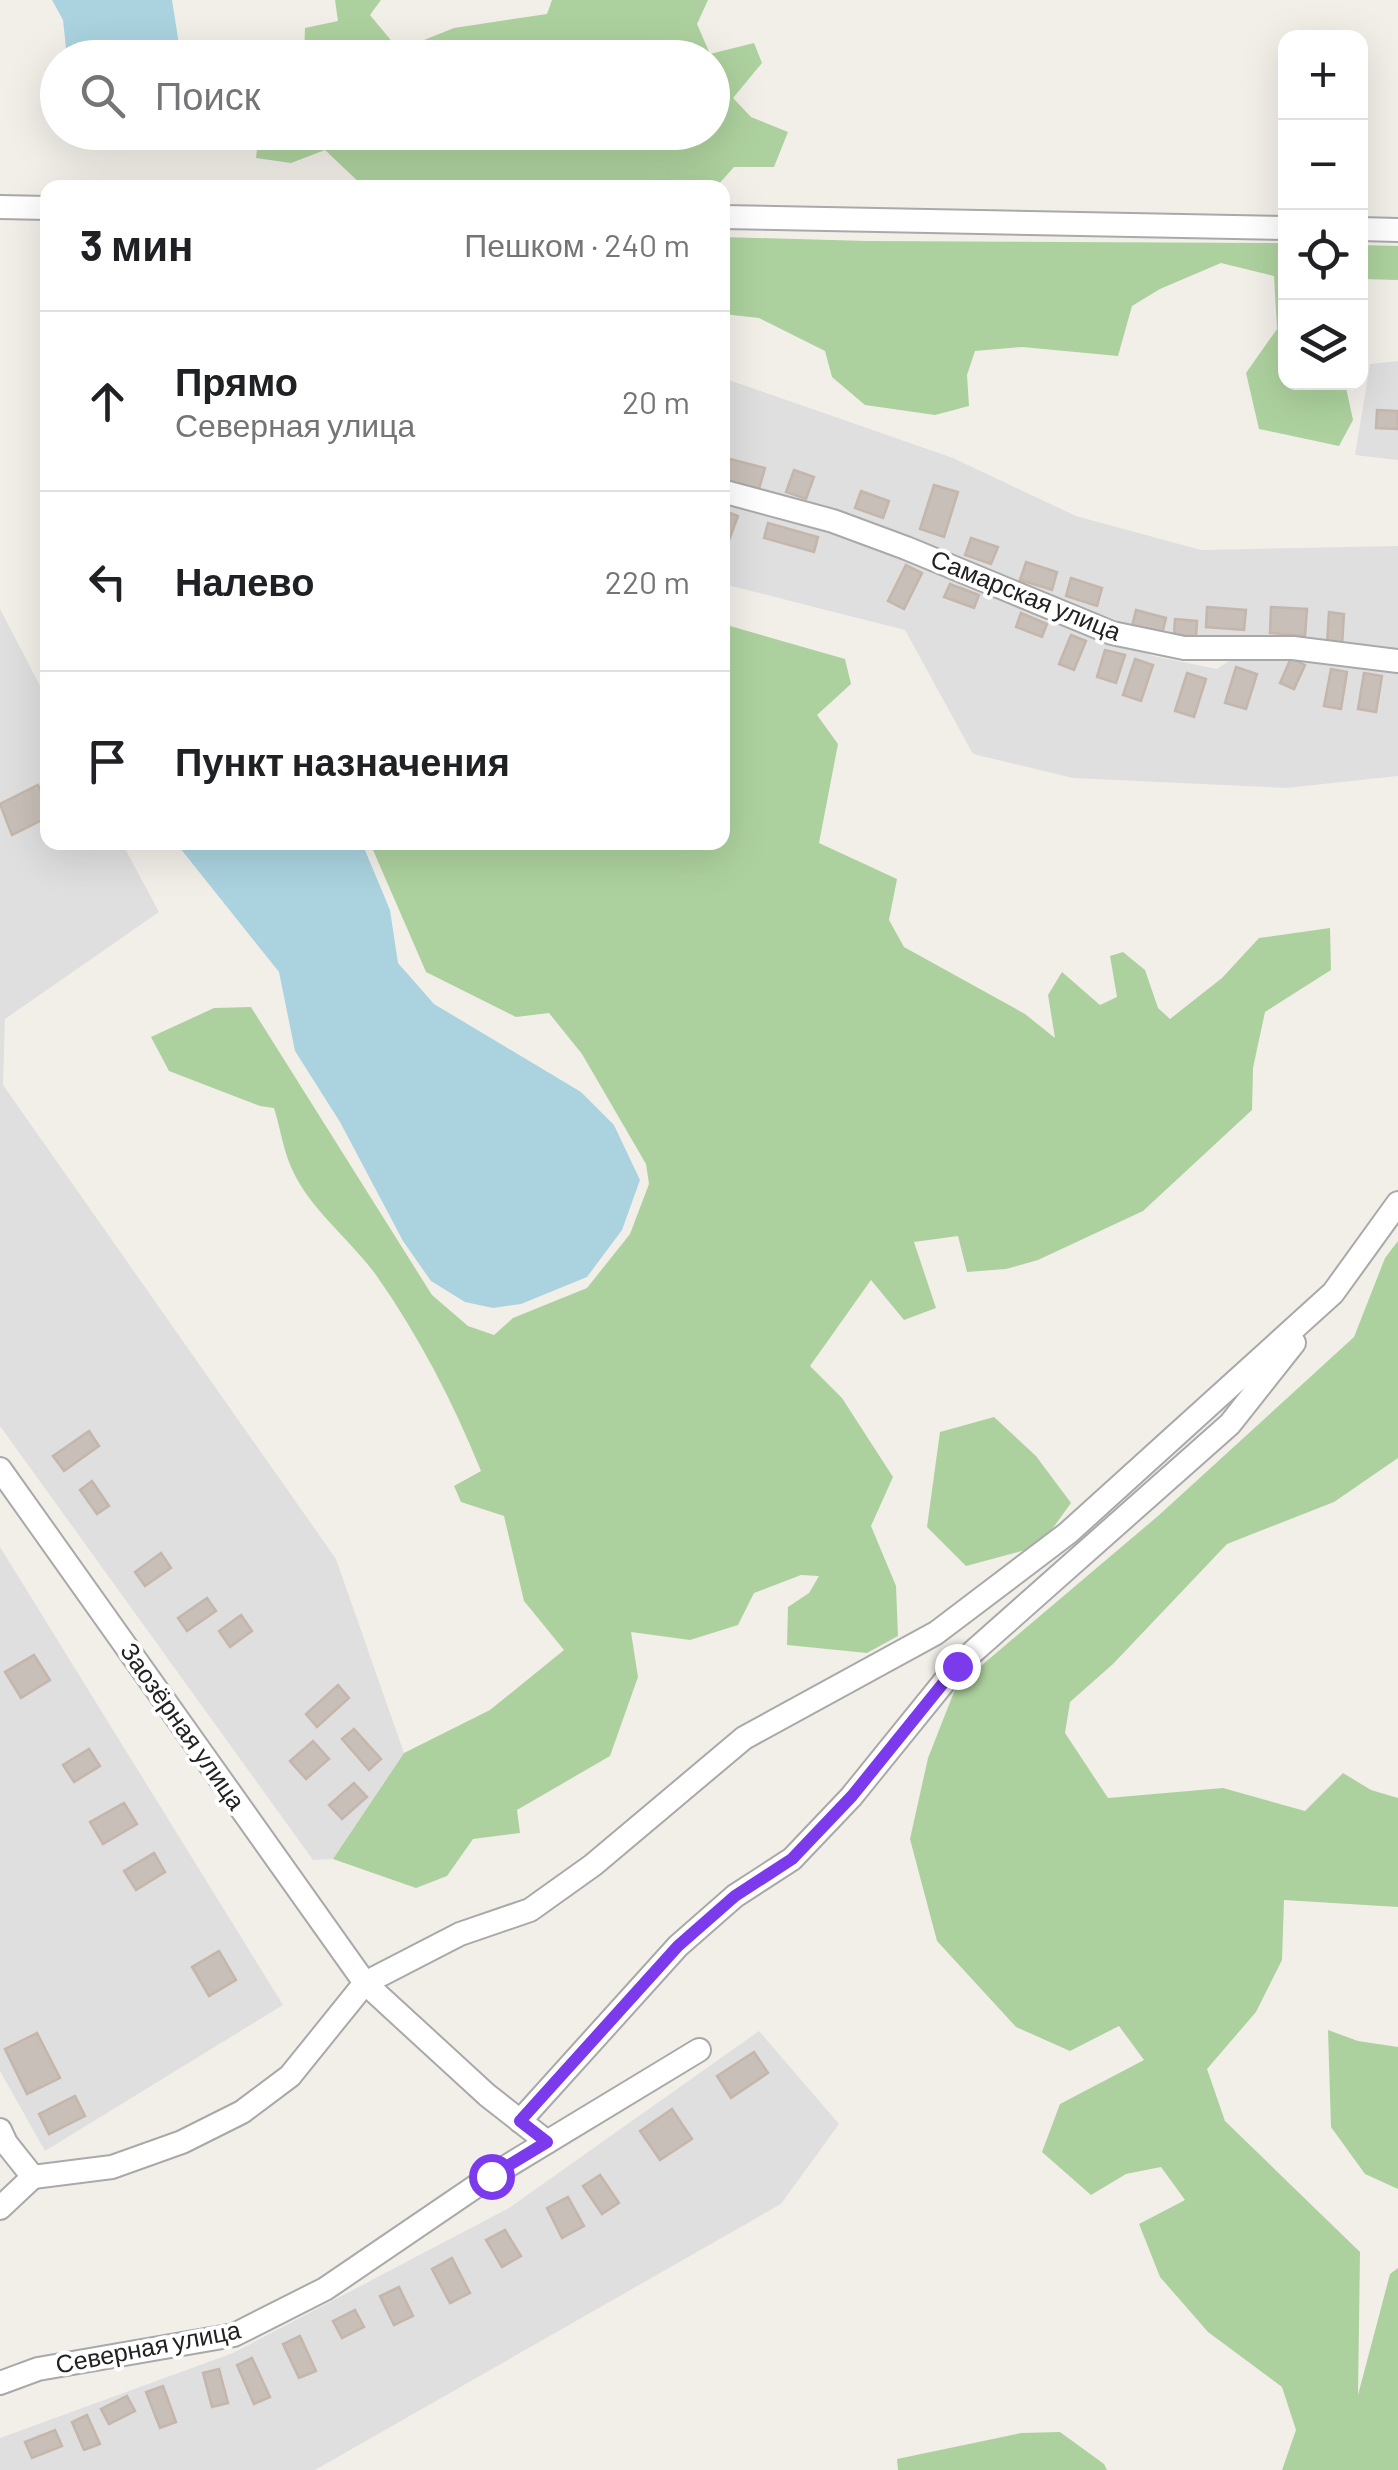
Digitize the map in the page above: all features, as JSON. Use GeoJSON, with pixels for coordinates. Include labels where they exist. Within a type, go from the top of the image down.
{"type":"FeatureCollection","features":[{"type":"Feature","properties":{"kind":"street"},"geometry":{"type":"LineString","coordinates":[[0,208],[40,208]]}},
{"type":"Feature","properties":{"kind":"street"},"geometry":{"type":"LineString","coordinates":[[730,218],[1278,228]]}},
{"type":"Feature","properties":{"kind":"street"},"geometry":{"type":"LineString","coordinates":[[1368,229],[1398,230]]}},
{"type":"Feature","properties":{"kind":"street","name":"Самарская улица"},"geometry":{"type":"LineString","coordinates":[[730,494],[833,522],[906,548],[1112,633],[1184,648],[1294,648],[1398,661]]}},
{"type":"Feature","properties":{"kind":"street"},"geometry":{"type":"LineString","coordinates":[[520,2121],[678,1946],[735,1896],[792,1859],[852,1796],[957,1666],[1230,1424],[1398,1203]]}},
{"type":"Feature","properties":{"kind":"street"},"geometry":{"type":"LineString","coordinates":[[0,2208],[34,2176],[112,2168],[182,2142],[242,2112],[290,2076],[365,1984],[460,1934],[530,1910],[593,1866],[744,1738],[936,1633],[1068,1533],[1333,1293]]}},
{"type":"Feature","properties":{"kind":"street","name":"Заозёрная улица"},"geometry":{"type":"LineString","coordinates":[[0,1469],[365,1984],[487,2095],[547,2142]]}},
{"type":"Feature","properties":{"kind":"street","name":"Северная улица"},"geometry":{"type":"LineString","coordinates":[[0,2383],[38,2369],[234,2335],[325,2289],[491,2176],[699,2050]]}},
{"type":"Feature","properties":{"kind":"street"},"geometry":{"type":"LineString","coordinates":[[0,2130],[34,2176]]}},
{"type":"Feature","properties":{"kind":"shaded area"},"geometry":{"type":"Polygon","coordinates":[[[1398,361],[1398,460],[1355,455],[1370,364],[1398,361]]]}},
{"type":"Feature","properties":{"kind":"shaded area"},"geometry":{"type":"Polygon","coordinates":[[[730,380],[953,458],[1076,516],[1201,550],[1398,546],[1398,651],[1162,634],[730,487],[730,380]]]}},
{"type":"Feature","properties":{"kind":"shaded area"},"geometry":{"type":"Polygon","coordinates":[[[730,502],[823,527],[1153,656],[1217,669],[1238,655],[1398,667],[1398,776],[1286,788],[1073,778],[973,754],[905,630],[730,586],[730,502]]]}},
{"type":"Feature","properties":{"kind":"shaded area"},"geometry":{"type":"Polygon","coordinates":[[[0,609],[40,686],[40,850],[126,850],[159,912],[5,1019],[3,1085],[336,1559],[404,1753],[333,1859],[313,1860],[0,1426],[0,609]]]}},
{"type":"Feature","properties":{"kind":"shaded area"},"geometry":{"type":"Polygon","coordinates":[[[0,1547],[283,2005],[45,2151],[0,2071],[0,1547]]]}},
{"type":"Feature","properties":{"kind":"shaded area"},"geometry":{"type":"Polygon","coordinates":[[[759,2031],[839,2124],[781,2204],[315,2470],[0,2470],[0,2438],[233,2353],[509,2208],[759,2031]]]}},
{"type":"Feature","properties":{"kind":"green space"},"geometry":{"type":"Polygon","coordinates":[[[335,0],[381,0],[370,15],[391,40],[305,40],[305,28],[338,21],[335,0]]]}},
{"type":"Feature","properties":{"kind":"green space"},"geometry":{"type":"Polygon","coordinates":[[[552,0],[708,0],[697,24],[704,40],[424,40],[454,28],[547,14],[552,0]]]}},
{"type":"Feature","properties":{"kind":"green space"},"geometry":{"type":"Polygon","coordinates":[[[754,43],[762,63],[733,98],[751,117],[788,132],[774,167],[734,167],[722,180],[357,180],[325,150],[730,150],[730,49],[754,43]]]}},
{"type":"Feature","properties":{"kind":"green space"},"geometry":{"type":"Polygon","coordinates":[[[257,150],[325,150],[291,163],[256,158],[257,150]]]}},
{"type":"Feature","properties":{"kind":"green space"},"geometry":{"type":"Polygon","coordinates":[[[730,237],[1278,243],[1278,390],[1347,390],[1353,420],[1339,446],[1259,429],[1246,373],[1277,329],[1274,276],[1221,263],[1160,289],[1132,306],[1118,356],[1022,347],[975,351],[967,375],[969,406],[935,415],[865,405],[832,377],[825,351],[759,318],[730,315],[730,237]]]}},
{"type":"Feature","properties":{"kind":"green space"},"geometry":{"type":"Polygon","coordinates":[[[1368,245],[1398,246],[1398,280],[1368,279],[1368,245]]]}},
{"type":"Feature","properties":{"kind":"green space"},"geometry":{"type":"Polygon","coordinates":[[[730,626],[845,659],[851,684],[817,715],[838,744],[819,843],[897,879],[889,920],[904,947],[1025,1014],[1055,1038],[1048,995],[1062,972],[1100,1005],[1117,997],[1110,956],[1123,952],[1145,970],[1158,1008],[1170,1019],[1222,978],[1259,938],[1330,928],[1331,970],[1265,1012],[1253,1068],[1252,1110],[1143,1211],[1038,1260],[1006,1269],[967,1272],[958,1236],[914,1242],[936,1308],[904,1320],[871,1280],[810,1366],[842,1398],[893,1477],[871,1526],[896,1586],[898,1636],[867,1653],[787,1645],[788,1607],[809,1593],[819,1576],[801,1575],[754,1593],[738,1625],[690,1640],[631,1632],[638,1677],[610,1756],[517,1810],[520,1833],[473,1839],[447,1876],[416,1888],[333,1859],[404,1753],[490,1710],[564,1650],[524,1601],[504,1516],[461,1502],[454,1486],[481,1471],[459,1420],[392,1298],[299,1182],[288,1160],[274,1108],[169,1071],[151,1037],[214,1008],[251,1007],[432,1295],[468,1326],[494,1335],[513,1318],[587,1288],[630,1234],[649,1184],[646,1164],[582,1054],[549,1013],[516,1017],[426,972],[373,850],[730,850],[730,626]]]}},
{"type":"Feature","properties":{"kind":"green space"},"geometry":{"type":"Polygon","coordinates":[[[1398,1241],[1398,1458],[1334,1502],[1227,1544],[1113,1664],[1070,1702],[1065,1733],[1108,1798],[1223,1788],[1305,1811],[1343,1773],[1371,1790],[1398,1798],[1398,1907],[1284,1900],[1282,1960],[1256,2012],[1207,2069],[1225,2121],[1360,2252],[1358,2395],[1390,2274],[1398,2268],[1398,2470],[1282,2470],[1296,2430],[1282,2387],[1208,2332],[1160,2277],[1139,2224],[1185,2200],[1161,2167],[1126,2174],[1091,2195],[1042,2152],[1060,2104],[1144,2060],[1119,2026],[1070,2051],[1016,2027],[937,1941],[910,1839],[928,1758],[956,1687],[1158,1516],[1354,1337],[1385,1258],[1398,1241]]]}},
{"type":"Feature","properties":{"kind":"green space"},"geometry":{"type":"Polygon","coordinates":[[[994,1417],[1036,1456],[1071,1503],[1040,1546],[966,1566],[927,1527],[940,1432],[994,1417]]]}},
{"type":"Feature","properties":{"kind":"green space"},"geometry":{"type":"Polygon","coordinates":[[[1328,2030],[1358,2041],[1398,2047],[1398,2189],[1365,2174],[1331,2127],[1328,2030]]]}},
{"type":"Feature","properties":{"kind":"green space"},"geometry":{"type":"Polygon","coordinates":[[[1060,2432],[1107,2470],[898,2470],[897,2459],[1021,2433],[1060,2432]]]}},
{"type":"Feature","properties":{"kind":"water"},"geometry":{"type":"Polygon","coordinates":[[[52,0],[172,0],[178,40],[65,40],[63,20],[52,0]]]}},
{"type":"Feature","properties":{"kind":"water"},"geometry":{"type":"Polygon","coordinates":[[[182,850],[365,850],[390,910],[398,963],[434,1004],[581,1092],[614,1125],[640,1180],[622,1230],[587,1277],[521,1304],[493,1308],[465,1302],[431,1281],[403,1241],[340,1122],[295,1051],[279,972],[182,850]]]}},
{"type":"Feature","properties":{"kind":"building"},"geometry":{"type":"Polygon","coordinates":[[[1377,410],[1398,411],[1398,429],[1376,428],[1377,410]]]}},
{"type":"Feature","properties":{"kind":"building"},"geometry":{"type":"Polygon","coordinates":[[[730,459],[765,468],[759,489],[730,482],[730,459]]]}},
{"type":"Feature","properties":{"kind":"building"},"geometry":{"type":"Polygon","coordinates":[[[794,470],[814,477],[806,499],[786,492],[794,470]]]}},
{"type":"Feature","properties":{"kind":"building"},"geometry":{"type":"Polygon","coordinates":[[[934,485],[958,492],[944,537],[920,529],[934,485]]]}},
{"type":"Feature","properties":{"kind":"building"},"geometry":{"type":"Polygon","coordinates":[[[861,491],[889,501],[883,518],[855,508],[861,491]]]}},
{"type":"Feature","properties":{"kind":"building"},"geometry":{"type":"Polygon","coordinates":[[[730,513],[738,516],[730,538],[730,513]]]}},
{"type":"Feature","properties":{"kind":"building"},"geometry":{"type":"Polygon","coordinates":[[[768,523],[818,537],[814,552],[764,538],[768,523]]]}},
{"type":"Feature","properties":{"kind":"building"},"geometry":{"type":"Polygon","coordinates":[[[971,538],[998,547],[991,564],[965,555],[971,538]]]}},
{"type":"Feature","properties":{"kind":"building"},"geometry":{"type":"Polygon","coordinates":[[[1026,562],[1057,572],[1052,590],[1020,580],[1026,562]]]}},
{"type":"Feature","properties":{"kind":"building"},"geometry":{"type":"Polygon","coordinates":[[[906,565],[922,573],[904,609],[888,601],[906,565]]]}},
{"type":"Feature","properties":{"kind":"building"},"geometry":{"type":"Polygon","coordinates":[[[1071,578],[1102,588],[1097,606],[1066,596],[1071,578]]]}},
{"type":"Feature","properties":{"kind":"building"},"geometry":{"type":"Polygon","coordinates":[[[950,584],[979,595],[974,608],[944,597],[950,584]]]}},
{"type":"Feature","properties":{"kind":"building"},"geometry":{"type":"Polygon","coordinates":[[[1207,607],[1246,610],[1244,630],[1206,627],[1207,607]]]}},
{"type":"Feature","properties":{"kind":"building"},"geometry":{"type":"Polygon","coordinates":[[[1271,607],[1307,609],[1305,636],[1270,633],[1271,607]]]}},
{"type":"Feature","properties":{"kind":"building"},"geometry":{"type":"Polygon","coordinates":[[[1136,610],[1166,618],[1162,634],[1132,626],[1136,610]]]}},
{"type":"Feature","properties":{"kind":"building"},"geometry":{"type":"Polygon","coordinates":[[[1329,612],[1344,614],[1342,645],[1327,644],[1329,612]]]}},
{"type":"Feature","properties":{"kind":"building"},"geometry":{"type":"Polygon","coordinates":[[[1021,613],[1047,624],[1042,637],[1016,627],[1021,613]]]}},
{"type":"Feature","properties":{"kind":"building"},"geometry":{"type":"Polygon","coordinates":[[[1175,619],[1197,621],[1196,637],[1174,635],[1175,619]]]}},
{"type":"Feature","properties":{"kind":"building"},"geometry":{"type":"Polygon","coordinates":[[[1071,635],[1086,641],[1074,670],[1059,664],[1071,635]]]}},
{"type":"Feature","properties":{"kind":"building"},"geometry":{"type":"Polygon","coordinates":[[[1105,650],[1125,655],[1116,683],[1097,677],[1105,650]]]}},
{"type":"Feature","properties":{"kind":"building"},"geometry":{"type":"Polygon","coordinates":[[[1291,658],[1305,665],[1294,689],[1280,683],[1291,658]]]}},
{"type":"Feature","properties":{"kind":"building"},"geometry":{"type":"Polygon","coordinates":[[[1135,659],[1153,665],[1141,701],[1123,695],[1135,659]]]}},
{"type":"Feature","properties":{"kind":"building"},"geometry":{"type":"Polygon","coordinates":[[[1236,667],[1257,674],[1246,709],[1225,703],[1236,667]]]}},
{"type":"Feature","properties":{"kind":"building"},"geometry":{"type":"Polygon","coordinates":[[[1331,669],[1347,672],[1341,709],[1324,706],[1331,669]]]}},
{"type":"Feature","properties":{"kind":"building"},"geometry":{"type":"Polygon","coordinates":[[[1187,673],[1206,679],[1194,717],[1175,711],[1187,673]]]}},
{"type":"Feature","properties":{"kind":"building"},"geometry":{"type":"Polygon","coordinates":[[[1364,673],[1382,676],[1376,712],[1358,709],[1364,673]]]}},
{"type":"Feature","properties":{"kind":"building"},"geometry":{"type":"Polygon","coordinates":[[[38,785],[40,821],[12,835],[0,804],[38,785]]]}},
{"type":"Feature","properties":{"kind":"building"},"geometry":{"type":"Polygon","coordinates":[[[89,1431],[99,1446],[64,1471],[53,1456],[89,1431]]]}},
{"type":"Feature","properties":{"kind":"building"},"geometry":{"type":"Polygon","coordinates":[[[92,1481],[109,1506],[97,1514],[80,1490],[92,1481]]]}},
{"type":"Feature","properties":{"kind":"building"},"geometry":{"type":"Polygon","coordinates":[[[161,1553],[171,1568],[145,1586],[135,1572],[161,1553]]]}},
{"type":"Feature","properties":{"kind":"building"},"geometry":{"type":"Polygon","coordinates":[[[207,1598],[216,1611],[187,1631],[178,1618],[207,1598]]]}},
{"type":"Feature","properties":{"kind":"building"},"geometry":{"type":"Polygon","coordinates":[[[241,1615],[252,1631],[230,1647],[219,1631],[241,1615]]]}},
{"type":"Feature","properties":{"kind":"building"},"geometry":{"type":"Polygon","coordinates":[[[34,1655],[50,1680],[21,1698],[5,1672],[34,1655]]]}},
{"type":"Feature","properties":{"kind":"building"},"geometry":{"type":"Polygon","coordinates":[[[338,1685],[349,1698],[317,1727],[306,1714],[338,1685]]]}},
{"type":"Feature","properties":{"kind":"building"},"geometry":{"type":"Polygon","coordinates":[[[354,1729],[381,1759],[369,1770],[342,1739],[354,1729]]]}},
{"type":"Feature","properties":{"kind":"building"},"geometry":{"type":"Polygon","coordinates":[[[313,1741],[329,1759],[306,1779],[290,1761],[313,1741]]]}},
{"type":"Feature","properties":{"kind":"building"},"geometry":{"type":"Polygon","coordinates":[[[89,1749],[100,1766],[74,1782],[63,1765],[89,1749]]]}},
{"type":"Feature","properties":{"kind":"building"},"geometry":{"type":"Polygon","coordinates":[[[354,1783],[367,1797],[342,1819],[329,1805],[354,1783]]]}},
{"type":"Feature","properties":{"kind":"building"},"geometry":{"type":"Polygon","coordinates":[[[124,1803],[137,1824],[103,1844],[90,1822],[124,1803]]]}},
{"type":"Feature","properties":{"kind":"building"},"geometry":{"type":"Polygon","coordinates":[[[154,1853],[165,1872],[136,1890],[124,1871],[154,1853]]]}},
{"type":"Feature","properties":{"kind":"building"},"geometry":{"type":"Polygon","coordinates":[[[219,1951],[236,1980],[209,1996],[192,1967],[219,1951]]]}},
{"type":"Feature","properties":{"kind":"building"},"geometry":{"type":"Polygon","coordinates":[[[37,2033],[60,2078],[27,2094],[5,2049],[37,2033]]]}},
{"type":"Feature","properties":{"kind":"building"},"geometry":{"type":"Polygon","coordinates":[[[754,2052],[768,2073],[731,2098],[717,2076],[754,2052]]]}},
{"type":"Feature","properties":{"kind":"building"},"geometry":{"type":"Polygon","coordinates":[[[75,2096],[85,2116],[49,2134],[39,2114],[75,2096]]]}},
{"type":"Feature","properties":{"kind":"building"},"geometry":{"type":"Polygon","coordinates":[[[672,2109],[692,2139],[660,2160],[640,2131],[672,2109]]]}},
{"type":"Feature","properties":{"kind":"building"},"geometry":{"type":"Polygon","coordinates":[[[600,2175],[619,2203],[602,2214],[583,2186],[600,2175]]]}},
{"type":"Feature","properties":{"kind":"building"},"geometry":{"type":"Polygon","coordinates":[[[568,2197],[584,2226],[562,2238],[547,2208],[568,2197]]]}},
{"type":"Feature","properties":{"kind":"building"},"geometry":{"type":"Polygon","coordinates":[[[505,2230],[521,2256],[502,2267],[486,2240],[505,2230]]]}},
{"type":"Feature","properties":{"kind":"building"},"geometry":{"type":"Polygon","coordinates":[[[452,2258],[470,2293],[450,2303],[432,2269],[452,2258]]]}},
{"type":"Feature","properties":{"kind":"building"},"geometry":{"type":"Polygon","coordinates":[[[399,2287],[413,2316],[394,2325],[380,2296],[399,2287]]]}},
{"type":"Feature","properties":{"kind":"building"},"geometry":{"type":"Polygon","coordinates":[[[355,2310],[364,2327],[342,2338],[333,2321],[355,2310]]]}},
{"type":"Feature","properties":{"kind":"building"},"geometry":{"type":"Polygon","coordinates":[[[300,2336],[316,2371],[299,2378],[283,2344],[300,2336]]]}},
{"type":"Feature","properties":{"kind":"building"},"geometry":{"type":"Polygon","coordinates":[[[252,2358],[270,2397],[254,2404],[237,2365],[252,2358]]]}},
{"type":"Feature","properties":{"kind":"building"},"geometry":{"type":"Polygon","coordinates":[[[219,2369],[228,2403],[212,2407],[203,2373],[219,2369]]]}},
{"type":"Feature","properties":{"kind":"building"},"geometry":{"type":"Polygon","coordinates":[[[163,2386],[176,2422],[160,2428],[146,2392],[163,2386]]]}},
{"type":"Feature","properties":{"kind":"building"},"geometry":{"type":"Polygon","coordinates":[[[127,2396],[135,2411],[109,2424],[101,2409],[127,2396]]]}},
{"type":"Feature","properties":{"kind":"building"},"geometry":{"type":"Polygon","coordinates":[[[87,2415],[100,2444],[84,2450],[72,2422],[87,2415]]]}},
{"type":"Feature","properties":{"kind":"building"},"geometry":{"type":"Polygon","coordinates":[[[55,2430],[62,2446],[32,2458],[25,2442],[55,2430]]]}},
{"type":"Feature","properties":{"kind":"route"},"geometry":{"type":"LineString","coordinates":[[491,2176],[547,2142],[520,2121],[678,1946],[735,1896],[792,1859],[852,1796],[957,1666]]}}]}
